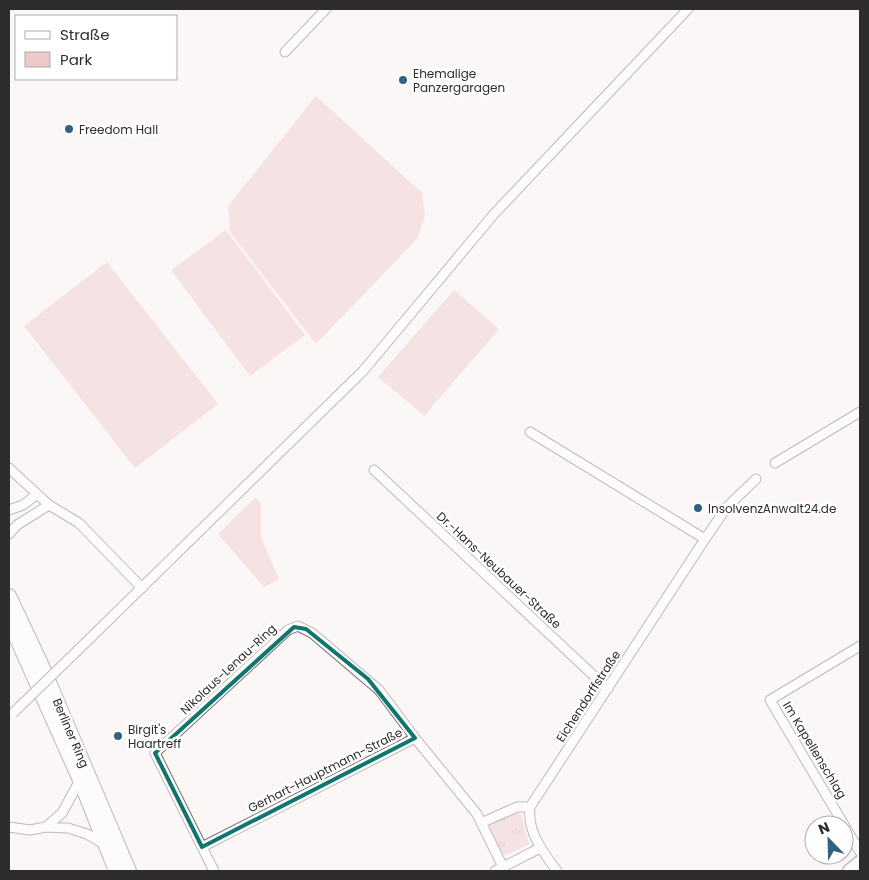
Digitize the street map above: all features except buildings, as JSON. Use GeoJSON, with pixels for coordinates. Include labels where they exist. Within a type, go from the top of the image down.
{"type":"FeatureCollection","features":[{"type":"Feature","properties":{"kind":"main road","name":"Berliner Ring"},"geometry":{"type":"LineString","coordinates":[[9,596],[42,666],[129,871]]}},
{"type":"Feature","properties":{"kind":"main road","name":"Berliner Ring"},"geometry":{"type":"LineString","coordinates":[[9,621],[80,780],[116,871]]}},
{"type":"Feature","properties":{"kind":"main road"},"geometry":{"type":"LineString","coordinates":[[849,871],[860,862]]}},
{"type":"Feature","properties":{"kind":"street"},"geometry":{"type":"LineString","coordinates":[[285,52],[326,9]]}},
{"type":"Feature","properties":{"kind":"street"},"geometry":{"type":"LineString","coordinates":[[11,715],[363,370],[494,214],[688,9]]}},
{"type":"Feature","properties":{"kind":"street"},"geometry":{"type":"LineString","coordinates":[[775,463],[860,412]]}},
{"type":"Feature","properties":{"kind":"street"},"geometry":{"type":"LineString","coordinates":[[530,432],[705,539]]}},
{"type":"Feature","properties":{"kind":"street"},"geometry":{"type":"LineString","coordinates":[[9,468],[36,495],[79,523],[142,588]]}},
{"type":"Feature","properties":{"kind":"street","name":"Dr.-Hans-Neubauer-Straße"},"geometry":{"type":"LineString","coordinates":[[374,470],[608,689]]}},
{"type":"Feature","properties":{"kind":"street","name":"Eichendorffstraße"},"geometry":{"type":"LineString","coordinates":[[530,807],[705,539],[727,507],[756,478]]}},
{"type":"Feature","properties":{"kind":"street"},"geometry":{"type":"LineString","coordinates":[[9,510],[23,506],[36,495]]}},
{"type":"Feature","properties":{"kind":"street"},"geometry":{"type":"LineString","coordinates":[[9,534],[17,524],[49,505]]}},
{"type":"Feature","properties":{"kind":"street","name":"Nikolaus-Lenau-Ring"},"geometry":{"type":"LineString","coordinates":[[202,847],[155,753],[294,626],[306,629],[368,679],[415,738]]}},
{"type":"Feature","properties":{"kind":"street","name":"Im Kapellenschlag"},"geometry":{"type":"LineString","coordinates":[[860,646],[770,700],[860,852]]}},
{"type":"Feature","properties":{"kind":"street","name":"Gerhart-Hauptmann-Straße"},"geometry":{"type":"LineString","coordinates":[[202,847],[415,738],[477,814],[499,869]]}},
{"type":"Feature","properties":{"kind":"street"},"geometry":{"type":"LineString","coordinates":[[46,826],[62,813],[80,780]]}},
{"type":"Feature","properties":{"kind":"street"},"geometry":{"type":"LineString","coordinates":[[482,823],[517,807],[530,807],[531,825],[540,848],[557,871]]}},
{"type":"Feature","properties":{"kind":"street"},"geometry":{"type":"LineString","coordinates":[[9,827],[30,830],[46,826],[68,828],[87,834],[106,845]]}},
{"type":"Feature","properties":{"kind":"street"},"geometry":{"type":"LineString","coordinates":[[202,847],[214,871]]}},
{"type":"Feature","properties":{"kind":"street"},"geometry":{"type":"LineString","coordinates":[[499,869],[540,848]]}},
{"type":"Feature","properties":{"kind":"highlighted area"},"geometry":{"type":"Polygon","coordinates":[[[294,627],[306,629],[368,679],[415,738],[202,847],[155,753],[294,627]]]}},
{"type":"Feature","properties":{"kind":"green space"},"geometry":{"type":"Polygon","coordinates":[[[316,96],[422,193],[425,216],[417,239],[316,344],[230,232],[228,206],[316,96]]]}},
{"type":"Feature","properties":{"kind":"green space"},"geometry":{"type":"Polygon","coordinates":[[[226,230],[305,335],[250,376],[171,270],[226,230]]]}},
{"type":"Feature","properties":{"kind":"green space"},"geometry":{"type":"Polygon","coordinates":[[[107,262],[218,404],[135,468],[24,326],[107,262]]]}},
{"type":"Feature","properties":{"kind":"green space"},"geometry":{"type":"Polygon","coordinates":[[[454,290],[499,329],[424,416],[378,377],[454,290]]]}},
{"type":"Feature","properties":{"kind":"green space"},"geometry":{"type":"Polygon","coordinates":[[[256,497],[261,503],[261,537],[279,579],[264,587],[218,534],[256,497]]]}},
{"type":"Feature","properties":{"kind":"green space"},"geometry":{"type":"Polygon","coordinates":[[[516,812],[521,814],[529,844],[507,855],[502,853],[489,826],[516,812]]]}},
{"type":"Feature","properties":{"kind":"place","name":"Ehemalige Panzergaragen"},"geometry":{"type":"Point","coordinates":[403,80]}},
{"type":"Feature","properties":{"kind":"place","name":"Freedom Hall"},"geometry":{"type":"Point","coordinates":[69,129]}},
{"type":"Feature","properties":{"kind":"place","name":"InsolvenzAnwalt24.de"},"geometry":{"type":"Point","coordinates":[698,508]}},
{"type":"Feature","properties":{"kind":"place","name":"Birgit's Haartreff"},"geometry":{"type":"Point","coordinates":[118,736]}}]}
